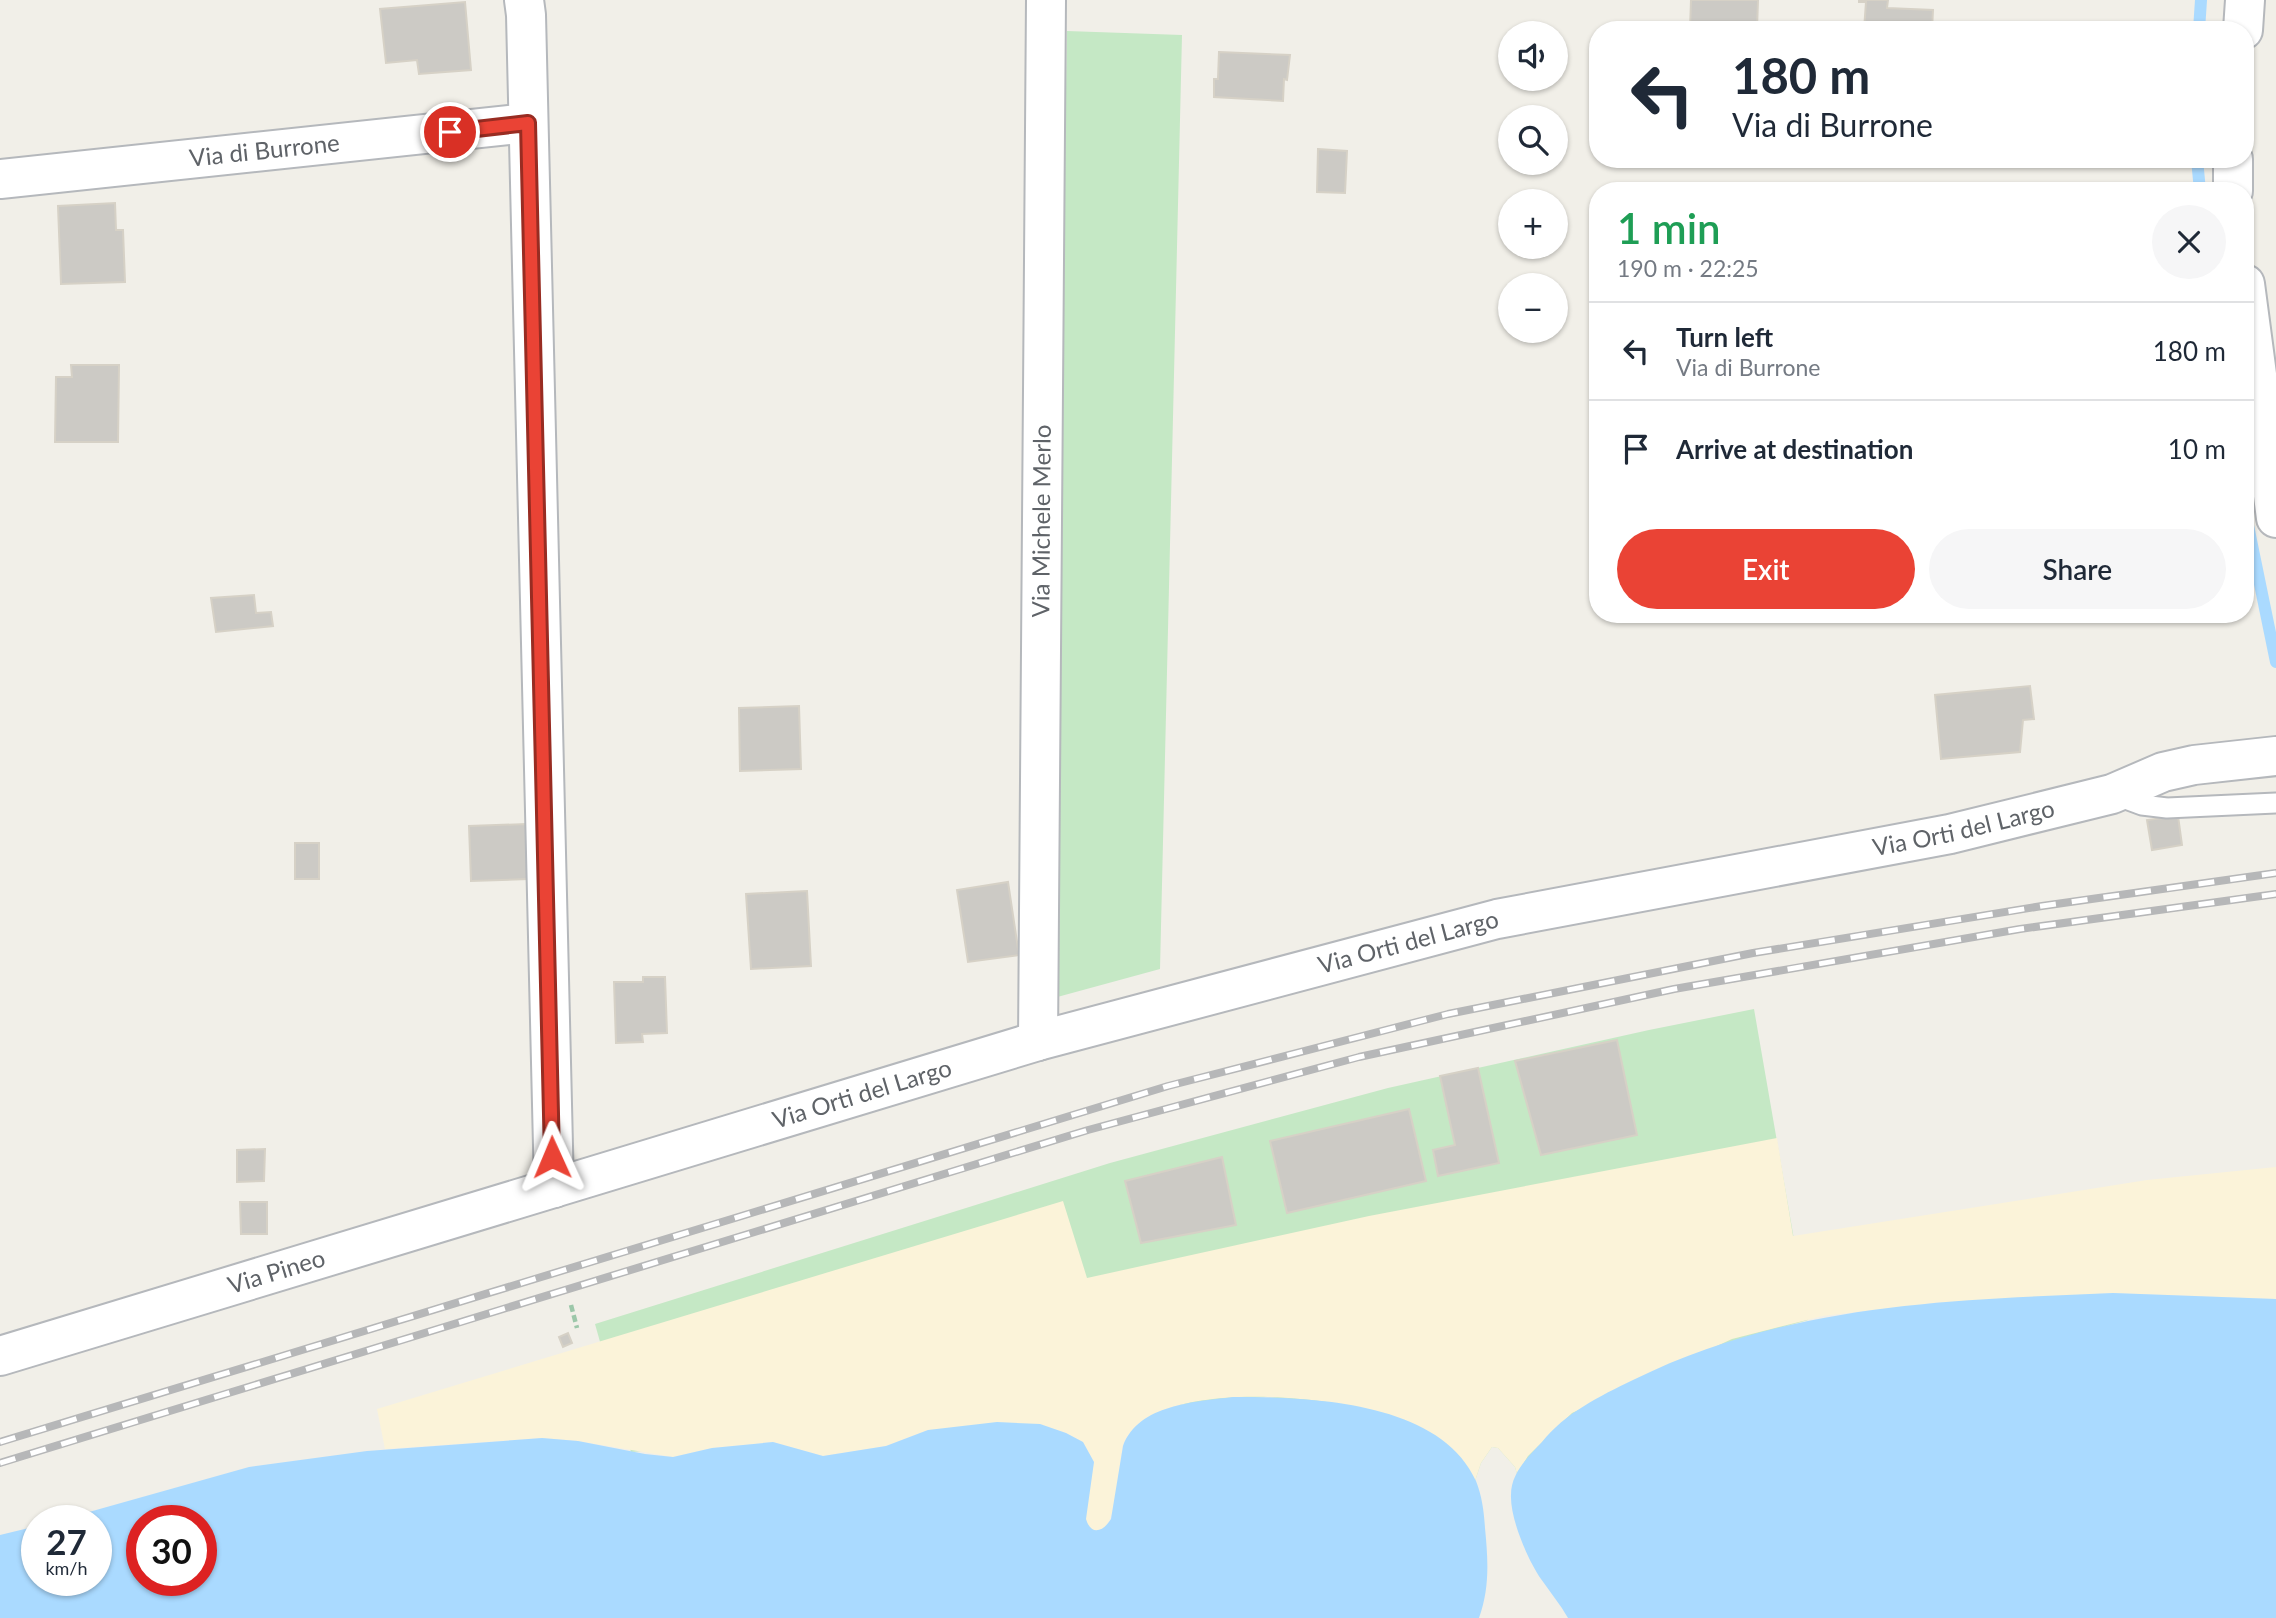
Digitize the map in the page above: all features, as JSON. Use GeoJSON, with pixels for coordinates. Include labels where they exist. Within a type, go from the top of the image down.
{"type":"FeatureCollection","features":[{"type":"Feature","properties":{"kind":"street"},"geometry":{"type":"LineString","coordinates":[[524,0],[554,1188]]}},
{"type":"Feature","properties":{"kind":"street","name":"Via Michele Merlo"},"geometry":{"type":"LineString","coordinates":[[1038,1041],[1046,0]]}},
{"type":"Feature","properties":{"kind":"street"},"geometry":{"type":"LineString","coordinates":[[2244,21],[2245,0]]}},
{"type":"Feature","properties":{"kind":"street","name":"Via di Burrone"},"geometry":{"type":"LineString","coordinates":[[0,179],[528,123]]}},
{"type":"Feature","properties":{"kind":"street"},"geometry":{"type":"LineString","coordinates":[[2254,353],[2276,518]]}},
{"type":"Feature","properties":{"kind":"street","name":"Via Orti del Largo"},"geometry":{"type":"LineString","coordinates":[[554,1188],[1038,1041],[1497,919],[1950,834],[2112,794],[2163,772],[2194,765],[2276,756]]}},
{"type":"Feature","properties":{"kind":"street","name":"Via Pineo"},"geometry":{"type":"LineString","coordinates":[[0,1356],[554,1188]]}},
{"type":"Feature","properties":{"kind":"lane"},"geometry":{"type":"LineString","coordinates":[[2112,794],[2141,805],[2167,808],[2276,803]]}},
{"type":"Feature","properties":{"kind":"path"},"geometry":{"type":"LineString","coordinates":[[571,1306],[577,1328]]}},
{"type":"Feature","properties":{"kind":"green space"},"geometry":{"type":"Polygon","coordinates":[[[1067,31],[1182,35],[1160,969],[1050,999],[1067,31]]]}},
{"type":"Feature","properties":{"kind":"green space"},"geometry":{"type":"Polygon","coordinates":[[[1754,1009],[1808,1320],[1689,1354],[1523,1464],[1517,1474],[1515,1467],[1498,1448],[1492,1447],[1481,1463],[1475,1481],[1470,1471],[1341,1404],[1266,1397],[631,1452],[595,1324],[1110,1163],[1388,1088],[1754,1009]]]}},
{"type":"Feature","properties":{"kind":"sand"},"geometry":{"type":"Polygon","coordinates":[[[1777,1138],[1793,1236],[2147,1180],[2276,1167],[2276,1299],[2113,1293],[1933,1303],[1823,1316],[1732,1339],[1572,1413],[1528,1456],[1517,1474],[1515,1467],[1498,1448],[1492,1447],[1481,1463],[1475,1481],[1459,1458],[1439,1439],[1396,1418],[1324,1402],[1284,1398],[1205,1400],[1172,1407],[1145,1419],[1133,1429],[1122,1450],[1113,1510],[1102,1530],[1094,1532],[1085,1519],[1094,1462],[1083,1442],[1040,1424],[928,1430],[886,1446],[823,1456],[773,1442],[712,1448],[673,1457],[578,1441],[542,1438],[385,1449],[377,1409],[1063,1201],[1087,1278],[1369,1216],[1777,1138]]]}},
{"type":"Feature","properties":{"kind":"water"},"geometry":{"type":"Polygon","coordinates":[[[2113,1293],[2276,1299],[2276,1618],[1568,1618],[1541,1579],[1526,1550],[1511,1505],[1512,1487],[1521,1466],[1561,1422],[1596,1399],[1633,1380],[1691,1355],[1749,1335],[1808,1321],[1927,1304],[2113,1293]]]}},
{"type":"Feature","properties":{"kind":"water"},"geometry":{"type":"Polygon","coordinates":[[[1233,1397],[1333,1402],[1403,1419],[1433,1434],[1458,1454],[1480,1492],[1487,1573],[1479,1618],[0,1618],[0,1535],[21,1530],[21,1596],[112,1596],[112,1506],[249,1467],[367,1451],[542,1438],[578,1441],[673,1457],[712,1448],[773,1442],[823,1456],[886,1446],[928,1430],[997,1422],[1040,1424],[1083,1442],[1094,1462],[1086,1519],[1091,1528],[1097,1530],[1111,1519],[1123,1446],[1131,1432],[1155,1413],[1186,1404],[1233,1397]]]}},
{"type":"Feature","properties":{"kind":"building"},"geometry":{"type":"Polygon","coordinates":[[[1691,0],[1758,0],[1757,21],[1690,21],[1691,0]]]}},
{"type":"Feature","properties":{"kind":"building"},"geometry":{"type":"Polygon","coordinates":[[[1888,0],[1887,8],[1933,10],[1932,21],[1865,21],[1866,2],[1859,2],[1888,0]]]}},
{"type":"Feature","properties":{"kind":"building"},"geometry":{"type":"Polygon","coordinates":[[[465,2],[471,70],[419,74],[417,60],[386,63],[380,9],[465,2]]]}},
{"type":"Feature","properties":{"kind":"building"},"geometry":{"type":"Polygon","coordinates":[[[1219,52],[1290,55],[1287,80],[1284,79],[1283,101],[1214,97],[1219,52]]]}},
{"type":"Feature","properties":{"kind":"building"},"geometry":{"type":"Polygon","coordinates":[[[1318,149],[1347,151],[1345,193],[1317,192],[1318,149]]]}},
{"type":"Feature","properties":{"kind":"building"},"geometry":{"type":"Polygon","coordinates":[[[115,203],[116,230],[123,230],[125,282],[61,284],[58,206],[115,203]]]}},
{"type":"Feature","properties":{"kind":"building"},"geometry":{"type":"Polygon","coordinates":[[[71,365],[119,365],[118,442],[55,442],[56,377],[72,377],[71,365]]]}},
{"type":"Feature","properties":{"kind":"building"},"geometry":{"type":"Polygon","coordinates":[[[254,595],[256,613],[271,612],[273,626],[216,632],[211,598],[254,595]]]}},
{"type":"Feature","properties":{"kind":"building"},"geometry":{"type":"Polygon","coordinates":[[[2030,686],[2034,719],[2023,720],[2020,752],[1941,759],[1935,695],[2030,686]]]}},
{"type":"Feature","properties":{"kind":"building"},"geometry":{"type":"Polygon","coordinates":[[[799,706],[801,769],[740,771],[739,708],[799,706]]]}},
{"type":"Feature","properties":{"kind":"building"},"geometry":{"type":"Polygon","coordinates":[[[2178,816],[2182,845],[2152,850],[2147,820],[2178,816]]]}},
{"type":"Feature","properties":{"kind":"building"},"geometry":{"type":"Polygon","coordinates":[[[526,824],[528,879],[471,881],[469,826],[526,824]]]}},
{"type":"Feature","properties":{"kind":"building"},"geometry":{"type":"Polygon","coordinates":[[[295,843],[319,843],[319,879],[295,879],[295,843]]]}},
{"type":"Feature","properties":{"kind":"building"},"geometry":{"type":"Polygon","coordinates":[[[1008,882],[1019,955],[968,962],[957,890],[1008,882]]]}},
{"type":"Feature","properties":{"kind":"building"},"geometry":{"type":"Polygon","coordinates":[[[807,891],[811,966],[751,969],[746,894],[807,891]]]}},
{"type":"Feature","properties":{"kind":"building"},"geometry":{"type":"Polygon","coordinates":[[[643,977],[665,977],[667,1033],[642,1034],[643,1042],[616,1043],[614,982],[643,982],[643,977]]]}},
{"type":"Feature","properties":{"kind":"building"},"geometry":{"type":"Polygon","coordinates":[[[1617,1040],[1637,1135],[1541,1155],[1515,1061],[1617,1040]]]}},
{"type":"Feature","properties":{"kind":"building"},"geometry":{"type":"Polygon","coordinates":[[[1478,1068],[1499,1163],[1438,1176],[1433,1150],[1455,1145],[1440,1076],[1478,1068]]]}},
{"type":"Feature","properties":{"kind":"building"},"geometry":{"type":"Polygon","coordinates":[[[1409,1109],[1426,1181],[1287,1213],[1270,1141],[1409,1109]]]}},
{"type":"Feature","properties":{"kind":"building"},"geometry":{"type":"Polygon","coordinates":[[[265,1149],[264,1181],[237,1182],[237,1150],[265,1149]]]}},
{"type":"Feature","properties":{"kind":"building"},"geometry":{"type":"Polygon","coordinates":[[[1222,1157],[1236,1225],[1141,1243],[1125,1181],[1222,1157]]]}},
{"type":"Feature","properties":{"kind":"building"},"geometry":{"type":"Polygon","coordinates":[[[240,1202],[267,1202],[267,1234],[241,1234],[240,1202]]]}},
{"type":"Feature","properties":{"kind":"building"},"geometry":{"type":"Polygon","coordinates":[[[568,1333],[572,1343],[563,1347],[559,1337],[568,1333]]]}},
{"type":"Feature","properties":{"kind":"waterway"},"geometry":{"type":"LineString","coordinates":[[2200,21],[2201,0]]}},
{"type":"Feature","properties":{"kind":"waterway"},"geometry":{"type":"LineString","coordinates":[[2198,168],[2199,182]]}},
{"type":"Feature","properties":{"kind":"waterway"},"geometry":{"type":"LineString","coordinates":[[2254,555],[2276,662]]}},
{"type":"Feature","properties":{"kind":"railway"},"geometry":{"type":"LineString","coordinates":[[0,1442],[1168,1086],[1448,1014],[1753,953],[2042,906],[2276,873]]}},
{"type":"Feature","properties":{"kind":"railway"},"geometry":{"type":"LineString","coordinates":[[0,1463],[1088,1130],[1359,1057],[1674,989],[2020,929],[2276,894]]}},
{"type":"Feature","properties":{"kind":"route"},"geometry":{"type":"LineString","coordinates":[[450,132],[528,123],[552,1157]]}}]}
